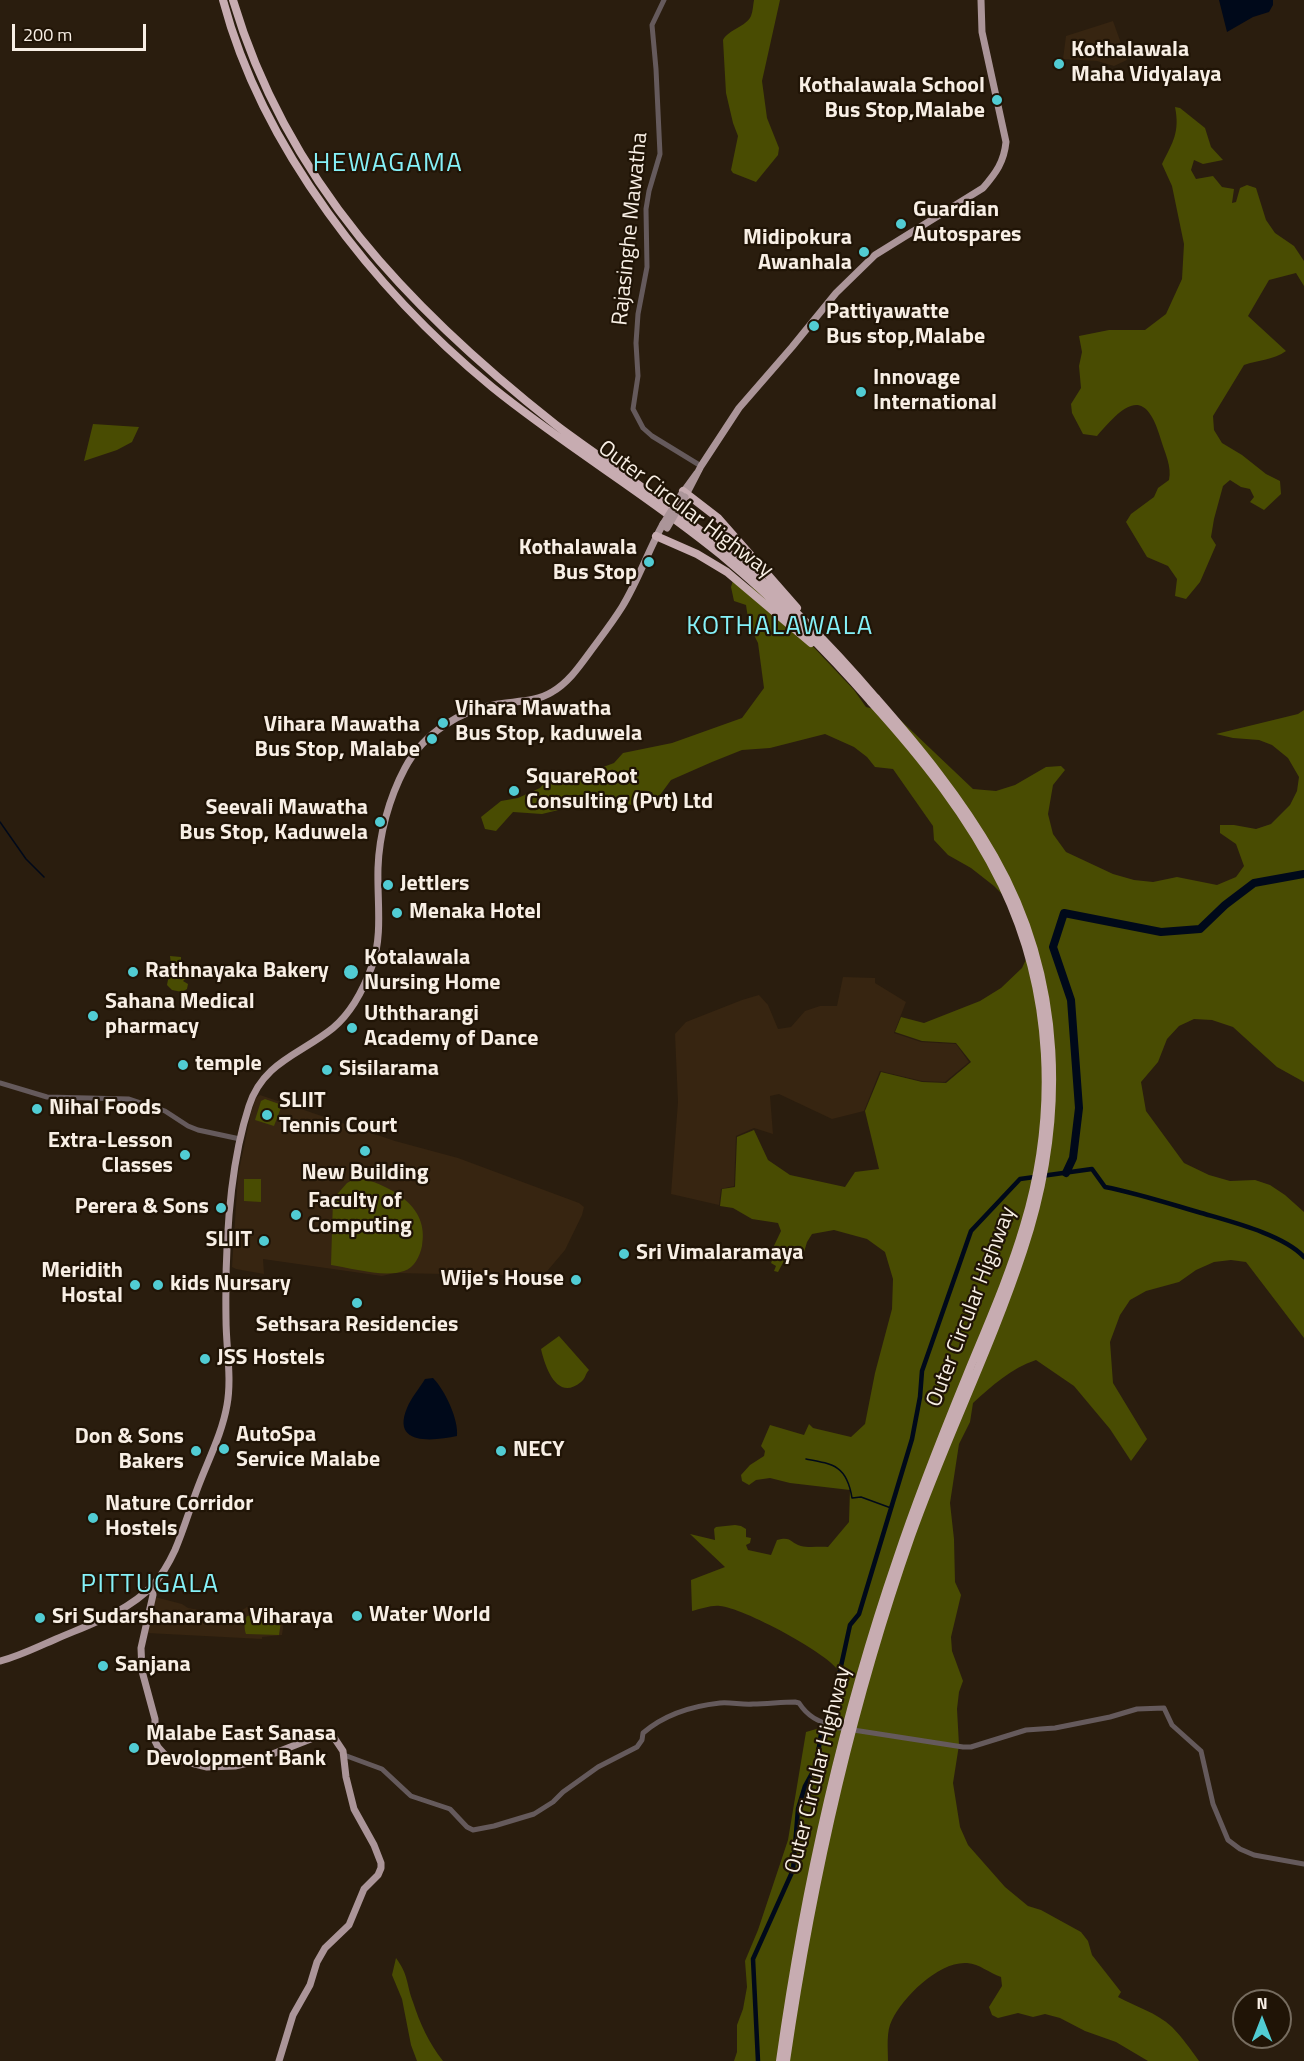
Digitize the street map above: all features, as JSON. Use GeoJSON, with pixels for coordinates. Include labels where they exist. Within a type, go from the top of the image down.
{"type":"FeatureCollection","features":[{"type":"Feature","properties":{"kind":"highway","name":"Outer Circular Highway"},"geometry":{"type":"LineString","coordinates":[[223,0],[231,32],[256,91],[287,151],[322,205],[374,270],[446,346],[492,387],[658,498],[725,549],[821,637],[874,700],[952,801],[1003,887],[1024,941],[1037,993],[1045,1051],[1045,1108],[1039,1161],[1024,1225],[1010,1270],[915,1506],[889,1581],[859,1681],[836,1765],[812,1873],[791,1982],[780,2061]]}},
{"type":"Feature","properties":{"kind":"highway","name":"Outer Circular Highway"},"geometry":{"type":"LineString","coordinates":[[233,0],[250,54],[303,160],[330,200],[382,266],[425,311],[556,431],[720,555],[799,624],[874,700],[915,744],[957,798],[996,859],[1022,913],[1039,969],[1050,1027],[1053,1077],[1052,1121],[1040,1191],[1021,1257],[932,1478],[884,1616],[864,1683],[842,1766],[818,1874],[797,1983],[786,2061]]}},
{"type":"Feature","properties":{"kind":"highway"},"geometry":{"type":"LineString","coordinates":[[684,494],[718,518],[821,637]]}},
{"type":"Feature","properties":{"kind":"highway"},"geometry":{"type":"LineString","coordinates":[[658,537],[697,554],[727,572],[849,675]]}},
{"type":"Feature","properties":{"kind":"main road"},"geometry":{"type":"LineString","coordinates":[[0,1662],[131,1603],[152,1586],[166,1567],[183,1533],[218,1438],[227,1404],[227,1250],[234,1174],[250,1102],[264,1078],[280,1063],[332,1029],[345,1015],[365,983],[378,938],[378,869],[382,834],[394,792],[406,764],[420,745],[453,720],[482,708],[543,696],[566,681],[586,658],[622,606],[691,478],[744,401],[843,285],[875,255],[983,188],[997,173],[1006,142],[982,32],[981,0]]}},
{"type":"Feature","properties":{"kind":"main road"},"geometry":{"type":"LineString","coordinates":[[152,1586],[153,1595],[141,1648],[142,1671],[153,1713],[155,1741],[158,1747],[167,1757],[207,1767],[235,1766],[252,1762],[321,1735],[335,1739],[344,1755],[346,1777],[354,1809],[381,1863],[378,1875],[364,1889],[349,1925],[325,1948],[317,1962],[309,1985],[293,2015],[279,2061]]}},
{"type":"Feature","properties":{"kind":"street","name":"Rajasinghe Mawatha"},"geometry":{"type":"LineString","coordinates":[[664,0],[652,25],[660,154],[646,209],[647,267],[638,314],[636,344],[638,376],[633,409],[643,428],[652,436],[700,468]]}},
{"type":"Feature","properties":{"kind":"street"},"geometry":{"type":"LineString","coordinates":[[0,1083],[47,1097],[129,1099],[165,1110],[198,1130],[240,1139]]}},
{"type":"Feature","properties":{"kind":"street"},"geometry":{"type":"LineString","coordinates":[[344,1755],[382,1769],[411,1796],[450,1809],[467,1827],[473,1830],[534,1814],[598,1767],[637,1747],[642,1740],[643,1733],[650,1726],[687,1708],[722,1703],[795,1702],[799,1703],[807,1715],[834,1727],[971,1747],[1026,1730],[1062,1726],[1137,1709],[1164,1708],[1172,1725],[1201,1751],[1207,1769],[1213,1804],[1228,1840],[1240,1850],[1254,1855],[1304,1864]]}},
{"type":"Feature","properties":{"kind":"shaded area"},"geometry":{"type":"Polygon","coordinates":[[[754,0],[780,0],[762,81],[767,118],[779,148],[778,155],[756,182],[733,173],[731,170],[738,136],[726,93],[723,40],[729,33],[749,20],[754,0]]]}},
{"type":"Feature","properties":{"kind":"shaded area"},"geometry":{"type":"Polygon","coordinates":[[[1113,21],[1127,60],[1114,66],[1097,61],[1063,59],[1066,36],[1113,21]]]}},
{"type":"Feature","properties":{"kind":"shaded area"},"geometry":{"type":"Polygon","coordinates":[[[1175,107],[1180,108],[1205,128],[1211,147],[1223,160],[1203,164],[1194,160],[1191,170],[1196,179],[1213,176],[1222,187],[1234,189],[1232,203],[1236,202],[1240,188],[1247,185],[1256,188],[1266,220],[1275,233],[1294,246],[1304,261],[1304,286],[1296,273],[1269,280],[1248,316],[1286,351],[1271,358],[1244,365],[1213,416],[1214,430],[1222,443],[1266,474],[1280,481],[1281,494],[1264,510],[1250,502],[1254,497],[1250,489],[1241,487],[1230,480],[1223,486],[1211,537],[1216,545],[1200,582],[1186,599],[1175,596],[1177,579],[1168,566],[1147,557],[1126,522],[1131,514],[1154,497],[1158,488],[1169,480],[1168,460],[1155,422],[1148,411],[1141,406],[1133,405],[1116,416],[1097,436],[1083,434],[1072,413],[1071,404],[1081,388],[1079,366],[1082,352],[1079,336],[1109,330],[1145,330],[1166,314],[1182,279],[1184,244],[1172,186],[1162,164],[1176,130],[1175,107]]]}},
{"type":"Feature","properties":{"kind":"shaded area"},"geometry":{"type":"Polygon","coordinates":[[[93,424],[139,427],[132,442],[117,450],[84,461],[93,424]]]}},
{"type":"Feature","properties":{"kind":"shaded area"},"geometry":{"type":"Polygon","coordinates":[[[734,577],[755,589],[787,613],[804,637],[854,690],[866,707],[894,714],[973,789],[996,791],[1015,785],[1046,767],[1061,766],[1065,770],[1053,785],[1048,814],[1053,834],[1066,852],[1113,874],[1134,880],[1153,882],[1177,877],[1217,885],[1236,877],[1244,866],[1236,844],[1220,833],[1220,825],[1256,829],[1271,824],[1290,805],[1297,791],[1299,777],[1288,758],[1272,745],[1259,740],[1216,734],[1298,714],[1304,710],[1304,1082],[1277,1067],[1233,1027],[1212,1020],[1194,1019],[1179,1026],[1167,1039],[1158,1062],[1141,1082],[1146,1111],[1184,1163],[1209,1175],[1230,1181],[1255,1180],[1270,1185],[1304,1212],[1304,1338],[1246,1262],[1231,1260],[1214,1262],[1196,1270],[1179,1282],[1146,1291],[1130,1300],[1120,1315],[1110,1342],[1113,1383],[1147,1439],[1131,1461],[1110,1429],[1074,1386],[1036,1360],[1010,1373],[973,1403],[970,1422],[959,1444],[950,1503],[955,1582],[961,1595],[951,1637],[952,1651],[963,1681],[957,1709],[959,1745],[953,1783],[960,1827],[968,1845],[1005,1887],[1028,1906],[1041,1910],[1081,1932],[1088,1941],[1092,1955],[1121,1992],[1118,1997],[1166,2022],[1199,2061],[1148,2061],[1116,2042],[1045,2014],[1033,2017],[1018,2013],[998,2018],[992,2015],[989,2007],[1002,1986],[1001,1977],[967,1963],[956,1964],[934,1974],[904,2001],[890,2024],[888,2061],[734,2061],[737,2052],[737,2025],[747,1987],[745,1961],[758,1930],[788,1840],[806,1732],[837,1723],[842,1698],[842,1679],[833,1665],[804,1644],[746,1614],[720,1606],[692,1611],[691,1580],[725,1567],[690,1534],[715,1540],[714,1529],[716,1527],[741,1526],[746,1529],[746,1537],[751,1538],[750,1543],[746,1545],[748,1550],[771,1555],[777,1540],[782,1539],[788,1539],[804,1547],[828,1547],[849,1522],[850,1490],[790,1483],[770,1478],[756,1480],[749,1485],[742,1481],[741,1475],[750,1465],[764,1456],[765,1451],[761,1446],[770,1425],[804,1435],[809,1424],[813,1428],[851,1437],[865,1424],[875,1373],[892,1309],[893,1279],[885,1252],[867,1239],[834,1230],[812,1234],[802,1259],[791,1255],[785,1259],[778,1272],[774,1271],[776,1266],[771,1263],[775,1253],[772,1250],[781,1231],[778,1223],[752,1219],[733,1208],[720,1206],[722,1189],[735,1187],[737,1137],[754,1130],[768,1160],[790,1175],[845,1187],[855,1172],[879,1169],[865,1111],[881,1072],[922,1082],[946,1083],[971,1062],[956,1043],[922,1041],[895,1032],[901,1017],[924,1023],[980,1001],[1001,988],[1022,968],[1029,953],[1031,931],[1019,911],[994,886],[971,868],[948,855],[934,840],[933,826],[893,769],[875,767],[854,747],[825,734],[770,748],[742,750],[671,780],[660,795],[646,802],[632,805],[608,800],[542,814],[513,812],[496,831],[485,829],[481,817],[501,801],[518,798],[540,788],[545,782],[571,779],[614,763],[623,753],[672,743],[742,718],[764,688],[758,643],[749,625],[746,605],[734,601],[731,587],[734,577]]]}},
{"type":"Feature","properties":{"kind":"shaded area"},"geometry":{"type":"Polygon","coordinates":[[[170,956],[181,957],[181,963],[188,969],[187,977],[183,981],[188,984],[187,989],[182,992],[172,990],[167,985],[171,964],[170,956]]]}},
{"type":"Feature","properties":{"kind":"shaded area"},"geometry":{"type":"Polygon","coordinates":[[[843,977],[875,978],[875,983],[906,1002],[894,1033],[921,1042],[956,1044],[969,1062],[945,1082],[922,1081],[880,1071],[864,1111],[832,1119],[779,1094],[770,1096],[773,1134],[754,1128],[736,1136],[734,1186],[721,1189],[719,1205],[671,1194],[678,1102],[675,1034],[686,1022],[759,995],[768,1005],[778,1029],[791,1027],[805,1011],[820,1006],[837,1006],[843,977]]]}},
{"type":"Feature","properties":{"kind":"shaded area"},"geometry":{"type":"Polygon","coordinates":[[[260,1095],[395,1141],[458,1158],[579,1203],[584,1207],[582,1215],[565,1250],[543,1276],[395,1273],[382,1276],[263,1259],[264,1274],[236,1269],[232,1267],[238,1175],[251,1113],[256,1098],[260,1095]]]}},
{"type":"Feature","properties":{"kind":"shaded area","name":"SLIIT Tennis Court"},"geometry":{"type":"Polygon","coordinates":[[[265,1099],[282,1105],[274,1126],[255,1120],[261,1101],[265,1099]]]}},
{"type":"Feature","properties":{"kind":"shaded area"},"geometry":{"type":"Polygon","coordinates":[[[358,1177],[395,1192],[414,1209],[420,1220],[423,1232],[422,1246],[416,1261],[408,1269],[396,1273],[378,1273],[331,1265],[333,1199],[347,1183],[358,1177]]]}},
{"type":"Feature","properties":{"kind":"shaded area"},"geometry":{"type":"Polygon","coordinates":[[[244,1179],[261,1179],[261,1202],[244,1201],[244,1179]]]}},
{"type":"Feature","properties":{"kind":"shaded area"},"geometry":{"type":"Polygon","coordinates":[[[559,1336],[589,1370],[583,1381],[573,1387],[565,1388],[553,1380],[541,1349],[559,1336]]]}},
{"type":"Feature","properties":{"kind":"shaded area"},"geometry":{"type":"Polygon","coordinates":[[[155,1597],[182,1604],[188,1608],[229,1615],[236,1614],[247,1607],[266,1614],[281,1615],[282,1635],[262,1637],[262,1639],[147,1633],[155,1597]]]}},
{"type":"Feature","properties":{"kind":"shaded area"},"geometry":{"type":"Polygon","coordinates":[[[255,1612],[274,1616],[281,1621],[279,1635],[246,1634],[246,1618],[254,1615],[255,1612]]]}},
{"type":"Feature","properties":{"kind":"shaded area"},"geometry":{"type":"Polygon","coordinates":[[[396,1958],[405,1975],[422,2026],[443,2061],[417,2061],[411,2045],[402,1999],[392,1975],[396,1958]]]}},
{"type":"Feature","properties":{"kind":"water"},"geometry":{"type":"Polygon","coordinates":[[[1219,0],[1273,0],[1273,5],[1269,12],[1253,17],[1227,32],[1219,0]]]}},
{"type":"Feature","properties":{"kind":"water"},"geometry":{"type":"Polygon","coordinates":[[[433,1378],[450,1405],[456,1422],[457,1436],[437,1439],[417,1438],[405,1429],[404,1420],[407,1408],[425,1379],[433,1378]]]}},
{"type":"Feature","properties":{"kind":"waterway"},"geometry":{"type":"LineString","coordinates":[[0,822],[26,859],[44,877]]}},
{"type":"Feature","properties":{"kind":"waterway"},"geometry":{"type":"LineString","coordinates":[[1066,1173],[1073,1158],[1079,1108],[1071,1000],[1053,947],[1064,913],[1161,932],[1200,929],[1225,905],[1254,883],[1304,874]]}},
{"type":"Feature","properties":{"kind":"waterway"},"geometry":{"type":"LineString","coordinates":[[758,2061],[753,1959],[793,1870],[798,1809],[805,1786],[816,1766],[821,1734],[836,1689],[850,1625],[859,1614],[912,1439],[920,1397],[922,1371],[971,1231],[1020,1179],[1092,1169],[1105,1187],[1152,1198],[1254,1229],[1283,1242],[1304,1257]]}},
{"type":"Feature","properties":{"kind":"waterway"},"geometry":{"type":"LineString","coordinates":[[806,1459],[838,1468],[847,1479],[852,1498],[861,1497],[891,1508]]}},
{"type":"Feature","properties":{"kind":"place","name":"Kothalawala Maha Vidyalaya"},"geometry":{"type":"Point","coordinates":[1059,64]}},
{"type":"Feature","properties":{"kind":"place","name":"Kothalawala School Bus Stop,Malabe"},"geometry":{"type":"Point","coordinates":[997,100]}},
{"type":"Feature","properties":{"kind":"place","name":"Guardian Autospares"},"geometry":{"type":"Point","coordinates":[901,224]}},
{"type":"Feature","properties":{"kind":"place","name":"Midipokura Awanhala"},"geometry":{"type":"Point","coordinates":[864,252]}},
{"type":"Feature","properties":{"kind":"place","name":"Pattiyawatte Bus stop,Malabe"},"geometry":{"type":"Point","coordinates":[814,326]}},
{"type":"Feature","properties":{"kind":"place","name":"Innovage International"},"geometry":{"type":"Point","coordinates":[861,392]}},
{"type":"Feature","properties":{"kind":"place","name":"Kothalawala Bus Stop"},"geometry":{"type":"Point","coordinates":[649,562]}},
{"type":"Feature","properties":{"kind":"place","name":"Vihara Mawatha Bus Stop, kaduwela"},"geometry":{"type":"Point","coordinates":[443,723]}},
{"type":"Feature","properties":{"kind":"place","name":"Vihara Mawatha Bus Stop, Malabe"},"geometry":{"type":"Point","coordinates":[432,739]}},
{"type":"Feature","properties":{"kind":"place","name":"SquareRoot Consulting (Pvt) Ltd"},"geometry":{"type":"Point","coordinates":[514,791]}},
{"type":"Feature","properties":{"kind":"place","name":"Seevali Mawatha Bus Stop, Kaduwela"},"geometry":{"type":"Point","coordinates":[380,822]}},
{"type":"Feature","properties":{"kind":"place","name":"Jettlers"},"geometry":{"type":"Point","coordinates":[388,885]}},
{"type":"Feature","properties":{"kind":"place","name":"Menaka Hotel"},"geometry":{"type":"Point","coordinates":[397,913]}},
{"type":"Feature","properties":{"kind":"place","name":"Rathnayaka Bakery"},"geometry":{"type":"Point","coordinates":[133,972]}},
{"type":"Feature","properties":{"kind":"place","name":"Kotalawala Nursing Home"},"geometry":{"type":"Point","coordinates":[351,972]}},
{"type":"Feature","properties":{"kind":"place","name":"Sahana Medical pharmacy"},"geometry":{"type":"Point","coordinates":[93,1016]}},
{"type":"Feature","properties":{"kind":"place","name":"Uththarangi Academy of Dance"},"geometry":{"type":"Point","coordinates":[352,1028]}},
{"type":"Feature","properties":{"kind":"place","name":"temple"},"geometry":{"type":"Point","coordinates":[183,1065]}},
{"type":"Feature","properties":{"kind":"place","name":"Sisilarama"},"geometry":{"type":"Point","coordinates":[327,1070]}},
{"type":"Feature","properties":{"kind":"place","name":"Nihal Foods"},"geometry":{"type":"Point","coordinates":[37,1109]}},
{"type":"Feature","properties":{"kind":"place","name":"SLIIT Tennis Court"},"geometry":{"type":"Point","coordinates":[267,1115]}},
{"type":"Feature","properties":{"kind":"place","name":"New Building"},"geometry":{"type":"Point","coordinates":[365,1151]}},
{"type":"Feature","properties":{"kind":"place","name":"Extra-Lesson Classes"},"geometry":{"type":"Point","coordinates":[185,1155]}},
{"type":"Feature","properties":{"kind":"place","name":"Perera & Sons"},"geometry":{"type":"Point","coordinates":[221,1208]}},
{"type":"Feature","properties":{"kind":"place","name":"Faculty of Computing"},"geometry":{"type":"Point","coordinates":[296,1215]}},
{"type":"Feature","properties":{"kind":"place","name":"SLIIT"},"geometry":{"type":"Point","coordinates":[264,1241]}},
{"type":"Feature","properties":{"kind":"place","name":"Sri Vimalaramaya"},"geometry":{"type":"Point","coordinates":[624,1254]}},
{"type":"Feature","properties":{"kind":"place","name":"Wije's House"},"geometry":{"type":"Point","coordinates":[576,1280]}},
{"type":"Feature","properties":{"kind":"place","name":"Meridith Hostal"},"geometry":{"type":"Point","coordinates":[135,1285]}},
{"type":"Feature","properties":{"kind":"place","name":"kids Nursary"},"geometry":{"type":"Point","coordinates":[158,1285]}},
{"type":"Feature","properties":{"kind":"place","name":"Sethsara Residencies"},"geometry":{"type":"Point","coordinates":[357,1303]}},
{"type":"Feature","properties":{"kind":"place","name":"JSS Hostels"},"geometry":{"type":"Point","coordinates":[205,1359]}},
{"type":"Feature","properties":{"kind":"place","name":"AutoSpa Service Malabe"},"geometry":{"type":"Point","coordinates":[224,1449]}},
{"type":"Feature","properties":{"kind":"place","name":"Don & Sons Bakers"},"geometry":{"type":"Point","coordinates":[196,1451]}},
{"type":"Feature","properties":{"kind":"place","name":"NECY"},"geometry":{"type":"Point","coordinates":[501,1451]}},
{"type":"Feature","properties":{"kind":"place","name":"Nature Corridor Hostels"},"geometry":{"type":"Point","coordinates":[93,1518]}},
{"type":"Feature","properties":{"kind":"place","name":"Water World"},"geometry":{"type":"Point","coordinates":[357,1616]}},
{"type":"Feature","properties":{"kind":"place","name":"Sri Sudarshanarama Viharaya"},"geometry":{"type":"Point","coordinates":[40,1618]}},
{"type":"Feature","properties":{"kind":"place","name":"Sanjana"},"geometry":{"type":"Point","coordinates":[103,1666]}},
{"type":"Feature","properties":{"kind":"place","name":"Malabe East Sanasa Devolopment Bank"},"geometry":{"type":"Point","coordinates":[134,1748]}},
{"type":"Feature","properties":{"kind":"district","name":"HEWAGAMA"},"geometry":{"type":"Point","coordinates":[388,165]}},
{"type":"Feature","properties":{"kind":"district","name":"KOTHALAWALA"},"geometry":{"type":"Point","coordinates":[780,628]}},
{"type":"Feature","properties":{"kind":"district","name":"PITTUGALA"},"geometry":{"type":"Point","coordinates":[150,1586]}}]}
